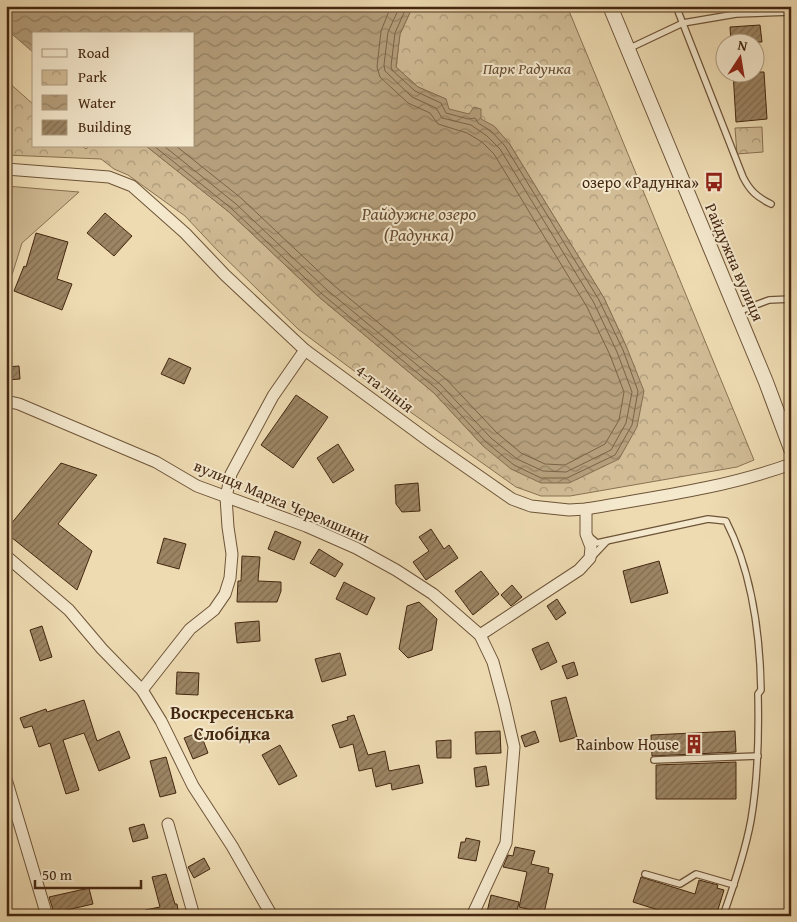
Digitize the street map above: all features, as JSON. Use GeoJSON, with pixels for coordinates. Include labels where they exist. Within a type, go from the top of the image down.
{"type":"FeatureCollection","features":[{"type":"Feature","properties":{"kind":"street","name":"Райдужна вулиця"},"geometry":{"type":"LineString","coordinates":[[610,6],[737,312],[791,449]]}},
{"type":"Feature","properties":{"kind":"street","name":"4-та лінія"},"geometry":{"type":"LineString","coordinates":[[6,170],[109,177],[132,186],[185,232],[225,275],[305,350],[433,444],[512,499],[531,506],[569,510],[586,509],[705,488],[754,477],[791,464]]}},
{"type":"Feature","properties":{"kind":"street"},"geometry":{"type":"LineString","coordinates":[[142,690],[190,629],[214,610],[225,594],[230,578],[232,554],[226,497],[230,474],[273,396],[305,350]]}},
{"type":"Feature","properties":{"kind":"street","name":"вулиця Марка Черемшини"},"geometry":{"type":"LineString","coordinates":[[6,401],[18,404],[156,462],[197,486],[306,526],[356,548],[396,570],[433,594],[480,635],[493,662],[514,746],[506,843],[472,916]]}},
{"type":"Feature","properties":{"kind":"street"},"geometry":{"type":"LineString","coordinates":[[480,635],[579,570],[590,558],[591,547],[586,534],[586,509]]}},
{"type":"Feature","properties":{"kind":"street"},"geometry":{"type":"LineString","coordinates":[[6,556],[68,610],[102,649],[142,690],[162,721],[193,786],[232,846],[272,916]]}},
{"type":"Feature","properties":{"kind":"street"},"geometry":{"type":"LineString","coordinates":[[6,779],[48,916]]}},
{"type":"Feature","properties":{"kind":"street"},"geometry":{"type":"LineString","coordinates":[[168,824],[194,916]]}},
{"type":"Feature","properties":{"kind":"lane"},"geometry":{"type":"LineString","coordinates":[[676,6],[745,180],[757,197],[771,204]]}},
{"type":"Feature","properties":{"kind":"lane"},"geometry":{"type":"LineString","coordinates":[[628,50],[683,23],[736,14],[791,12]]}},
{"type":"Feature","properties":{"kind":"lane"},"geometry":{"type":"LineString","coordinates":[[737,312],[769,300],[790,300]]}},
{"type":"Feature","properties":{"kind":"lane"},"geometry":{"type":"LineString","coordinates":[[586,534],[597,543],[708,519],[726,522],[735,539],[748,580],[757,634],[761,690],[758,694],[758,756],[751,822],[734,885],[723,916]]}},
{"type":"Feature","properties":{"kind":"lane"},"geometry":{"type":"LineString","coordinates":[[590,558],[608,540]]}},
{"type":"Feature","properties":{"kind":"lane"},"geometry":{"type":"LineString","coordinates":[[654,760],[758,756]]}},
{"type":"Feature","properties":{"kind":"lane"},"geometry":{"type":"LineString","coordinates":[[645,874],[677,884],[696,874],[734,885]]}},
{"type":"Feature","properties":{"kind":"green space","name":"Парк Радунка"},"geometry":{"type":"Polygon","coordinates":[[[413,6],[567,6],[754,460],[737,467],[570,496],[541,496],[516,487],[385,394],[298,329],[185,216],[128,175],[114,169],[101,159],[6,155],[6,80],[32,103],[32,148],[149,148],[229,212],[319,297],[434,393],[483,446],[627,348],[604,298],[509,143],[495,129],[482,120],[448,109],[446,99],[418,87],[396,67],[400,34],[413,6]]]}},
{"type":"Feature","properties":{"kind":"green space"},"geometry":{"type":"Polygon","coordinates":[[[762,127],[763,152],[737,154],[735,128],[762,127]]]}},
{"type":"Feature","properties":{"kind":"green space"},"geometry":{"type":"Polygon","coordinates":[[[6,186],[79,192],[22,243],[6,294],[6,186]]]}},
{"type":"Feature","properties":{"kind":"water","name":"Райдужне озеро (Радунка)"},"geometry":{"type":"Polygon","coordinates":[[[6,6],[413,6],[400,34],[396,67],[418,87],[446,99],[449,109],[469,114],[474,107],[481,109],[481,119],[494,126],[509,143],[604,298],[627,348],[644,391],[637,427],[619,459],[569,483],[541,483],[511,469],[483,446],[434,393],[319,297],[229,212],[149,148],[195,148],[195,32],[32,32],[32,51],[6,29],[6,6]]]}},
{"type":"Feature","properties":{"kind":"building"},"geometry":{"type":"Polygon","coordinates":[[[760,25],[761,32],[730,32],[730,27],[760,25]]]}},
{"type":"Feature","properties":{"kind":"building"},"geometry":{"type":"Polygon","coordinates":[[[764,72],[767,119],[736,122],[734,82],[764,82],[764,72]]]}},
{"type":"Feature","properties":{"kind":"building"},"geometry":{"type":"Polygon","coordinates":[[[105,213],[132,236],[114,256],[87,233],[105,213]]]}},
{"type":"Feature","properties":{"kind":"building"},"geometry":{"type":"Polygon","coordinates":[[[36,233],[68,242],[57,279],[72,284],[62,310],[14,291],[24,266],[26,267],[36,233]]]}},
{"type":"Feature","properties":{"kind":"building"},"geometry":{"type":"Polygon","coordinates":[[[169,358],[191,368],[184,384],[161,374],[169,358]]]}},
{"type":"Feature","properties":{"kind":"building"},"geometry":{"type":"Polygon","coordinates":[[[19,366],[20,379],[6,380],[6,367],[19,366]]]}},
{"type":"Feature","properties":{"kind":"building"},"geometry":{"type":"Polygon","coordinates":[[[296,395],[328,417],[293,468],[261,445],[296,395]]]}},
{"type":"Feature","properties":{"kind":"building"},"geometry":{"type":"Polygon","coordinates":[[[338,444],[354,470],[333,483],[317,458],[338,444]]]}},
{"type":"Feature","properties":{"kind":"building"},"geometry":{"type":"Polygon","coordinates":[[[61,463],[97,475],[58,524],[92,551],[77,590],[6,533],[6,530],[61,463]]]}},
{"type":"Feature","properties":{"kind":"building"},"geometry":{"type":"Polygon","coordinates":[[[418,483],[420,511],[402,512],[396,504],[395,485],[418,483]]]}},
{"type":"Feature","properties":{"kind":"building"},"geometry":{"type":"Polygon","coordinates":[[[431,529],[444,549],[449,545],[458,558],[426,580],[413,562],[429,551],[419,537],[431,529]]]}},
{"type":"Feature","properties":{"kind":"building"},"geometry":{"type":"Polygon","coordinates":[[[275,531],[301,542],[294,560],[268,549],[275,531]]]}},
{"type":"Feature","properties":{"kind":"building"},"geometry":{"type":"Polygon","coordinates":[[[164,538],[186,544],[179,569],[157,563],[164,538]]]}},
{"type":"Feature","properties":{"kind":"building"},"geometry":{"type":"Polygon","coordinates":[[[319,549],[343,564],[335,577],[310,563],[319,549]]]}},
{"type":"Feature","properties":{"kind":"building"},"geometry":{"type":"Polygon","coordinates":[[[242,556],[260,557],[258,581],[281,582],[281,591],[277,602],[237,602],[238,581],[241,581],[242,556]]]}},
{"type":"Feature","properties":{"kind":"building"},"geometry":{"type":"Polygon","coordinates":[[[659,561],[668,593],[631,603],[623,571],[659,561]]]}},
{"type":"Feature","properties":{"kind":"building"},"geometry":{"type":"Polygon","coordinates":[[[481,571],[499,594],[473,615],[455,591],[481,571]]]}},
{"type":"Feature","properties":{"kind":"building"},"geometry":{"type":"Polygon","coordinates":[[[344,582],[375,598],[367,615],[336,599],[344,582]]]}},
{"type":"Feature","properties":{"kind":"building"},"geometry":{"type":"Polygon","coordinates":[[[512,585],[522,597],[511,606],[501,595],[512,585]]]}},
{"type":"Feature","properties":{"kind":"building"},"geometry":{"type":"Polygon","coordinates":[[[557,599],[566,613],[556,620],[547,606],[557,599]]]}},
{"type":"Feature","properties":{"kind":"building"},"geometry":{"type":"Polygon","coordinates":[[[419,602],[437,619],[432,650],[408,658],[399,649],[407,606],[419,602]]]}},
{"type":"Feature","properties":{"kind":"building"},"geometry":{"type":"Polygon","coordinates":[[[259,621],[260,641],[237,643],[235,623],[259,621]]]}},
{"type":"Feature","properties":{"kind":"building"},"geometry":{"type":"Polygon","coordinates":[[[42,626],[52,657],[40,661],[30,630],[42,626]]]}},
{"type":"Feature","properties":{"kind":"building"},"geometry":{"type":"Polygon","coordinates":[[[548,642],[557,662],[541,670],[532,649],[548,642]]]}},
{"type":"Feature","properties":{"kind":"building"},"geometry":{"type":"Polygon","coordinates":[[[340,653],[346,675],[322,682],[315,659],[340,653]]]}},
{"type":"Feature","properties":{"kind":"building"},"geometry":{"type":"Polygon","coordinates":[[[574,662],[578,675],[567,679],[562,666],[574,662]]]}},
{"type":"Feature","properties":{"kind":"building"},"geometry":{"type":"Polygon","coordinates":[[[177,672],[199,673],[198,695],[176,694],[177,672]]]}},
{"type":"Feature","properties":{"kind":"building"},"geometry":{"type":"Polygon","coordinates":[[[566,697],[577,737],[560,742],[551,701],[566,697]]]}},
{"type":"Feature","properties":{"kind":"building"},"geometry":{"type":"Polygon","coordinates":[[[84,700],[97,741],[119,731],[130,758],[99,771],[84,733],[63,740],[79,790],[66,794],[50,743],[39,747],[32,726],[24,728],[20,718],[46,709],[47,712],[84,700]]]}},
{"type":"Feature","properties":{"kind":"building"},"geometry":{"type":"Polygon","coordinates":[[[354,715],[368,755],[385,751],[389,771],[419,765],[423,783],[392,790],[391,783],[376,787],[372,768],[359,771],[353,744],[340,748],[332,725],[348,720],[347,717],[354,715]]]}},
{"type":"Feature","properties":{"kind":"building"},"geometry":{"type":"Polygon","coordinates":[[[500,731],[501,753],[476,754],[475,732],[500,731]]]}},
{"type":"Feature","properties":{"kind":"building"},"geometry":{"type":"Polygon","coordinates":[[[535,731],[539,742],[525,747],[521,736],[535,731]]]}},
{"type":"Feature","properties":{"kind":"building","name":"Rainbow House"},"geometry":{"type":"Polygon","coordinates":[[[735,731],[736,752],[652,756],[651,735],[735,731]]]}},
{"type":"Feature","properties":{"kind":"building"},"geometry":{"type":"Polygon","coordinates":[[[200,732],[208,753],[193,759],[184,738],[200,732]]]}},
{"type":"Feature","properties":{"kind":"building"},"geometry":{"type":"Polygon","coordinates":[[[451,740],[451,758],[437,758],[436,741],[451,740]]]}},
{"type":"Feature","properties":{"kind":"building"},"geometry":{"type":"Polygon","coordinates":[[[280,745],[297,776],[279,785],[262,755],[280,745]]]}},
{"type":"Feature","properties":{"kind":"building"},"geometry":{"type":"Polygon","coordinates":[[[166,757],[176,793],[160,797],[150,761],[166,757]]]}},
{"type":"Feature","properties":{"kind":"building"},"geometry":{"type":"Polygon","coordinates":[[[736,762],[736,799],[656,799],[656,765],[736,762]]]}},
{"type":"Feature","properties":{"kind":"building"},"geometry":{"type":"Polygon","coordinates":[[[486,766],[489,785],[476,787],[474,768],[486,766]]]}},
{"type":"Feature","properties":{"kind":"building"},"geometry":{"type":"Polygon","coordinates":[[[144,824],[148,838],[133,842],[129,828],[144,824]]]}},
{"type":"Feature","properties":{"kind":"building"},"geometry":{"type":"Polygon","coordinates":[[[466,838],[480,841],[476,861],[458,858],[461,842],[465,842],[466,838]]]}},
{"type":"Feature","properties":{"kind":"building"},"geometry":{"type":"Polygon","coordinates":[[[515,847],[535,851],[531,864],[549,868],[548,873],[553,874],[544,913],[519,907],[527,872],[503,867],[508,855],[513,856],[515,847]]]}},
{"type":"Feature","properties":{"kind":"building"},"geometry":{"type":"Polygon","coordinates":[[[204,858],[210,869],[194,878],[188,867],[204,858]]]}},
{"type":"Feature","properties":{"kind":"building"},"geometry":{"type":"Polygon","coordinates":[[[166,874],[175,904],[177,904],[179,916],[145,916],[145,910],[160,907],[152,877],[166,874]]]}},
{"type":"Feature","properties":{"kind":"building"},"geometry":{"type":"Polygon","coordinates":[[[641,877],[695,894],[699,880],[718,885],[717,888],[724,890],[716,916],[677,916],[633,902],[641,877]]]}},
{"type":"Feature","properties":{"kind":"building"},"geometry":{"type":"Polygon","coordinates":[[[89,888],[93,904],[54,913],[49,897],[89,888]]]}},
{"type":"Feature","properties":{"kind":"building"},"geometry":{"type":"Polygon","coordinates":[[[491,895],[519,902],[516,916],[502,916],[487,912],[491,895]]]}},
{"type":"Feature","properties":{"kind":"place","name":"озеро «Радунка»"},"geometry":{"type":"Point","coordinates":[714,182]}},
{"type":"Feature","properties":{"kind":"place","name":"Rainbow House"},"geometry":{"type":"Point","coordinates":[694,744]}},
{"type":"Feature","properties":{"kind":"district","name":"Воскресенська Слобідка"},"geometry":{"type":"Point","coordinates":[232,723]}}]}
